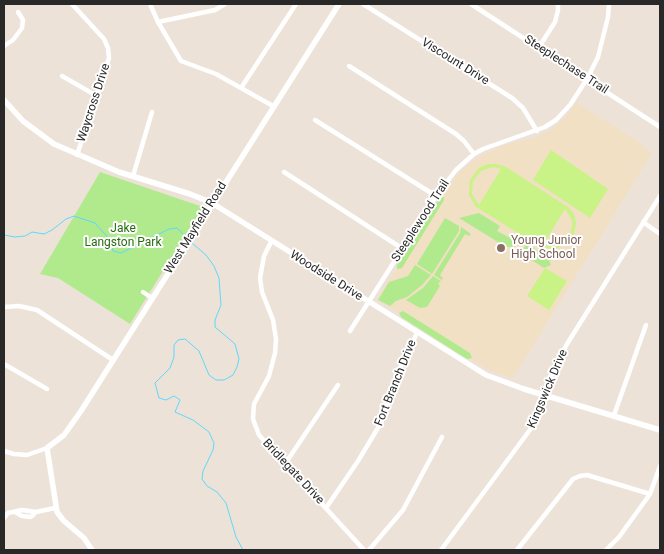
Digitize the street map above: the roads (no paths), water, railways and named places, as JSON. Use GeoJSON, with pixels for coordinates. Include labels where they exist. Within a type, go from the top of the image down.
{"type":"FeatureCollection","features":[{"type":"Feature","properties":{"kind":"street","name":"Waycross Drive"},"geometry":{"type":"LineString","coordinates":[[72,4],[99,31],[108,48],[109,58],[77,155]]}},
{"type":"Feature","properties":{"kind":"street"},"geometry":{"type":"LineString","coordinates":[[150,4],[158,22],[181,61],[216,74],[273,106]]}},
{"type":"Feature","properties":{"kind":"street"},"geometry":{"type":"LineString","coordinates":[[158,22],[215,10],[225,4]]}},
{"type":"Feature","properties":{"kind":"street"},"geometry":{"type":"LineString","coordinates":[[241,88],[296,4]]}},
{"type":"Feature","properties":{"kind":"street","name":"West Mayfield Road"},"geometry":{"type":"LineString","coordinates":[[48,448],[64,435],[72,425],[339,4]]}},
{"type":"Feature","properties":{"kind":"street","name":"Viscount Drive"},"geometry":{"type":"LineString","coordinates":[[363,4],[512,98],[523,108],[536,131]]}},
{"type":"Feature","properties":{"kind":"street","name":"Steeplechase Trail"},"geometry":{"type":"LineString","coordinates":[[471,4],[660,128]]}},
{"type":"Feature","properties":{"kind":"street"},"geometry":{"type":"LineString","coordinates":[[539,47],[554,22],[558,4]]}},
{"type":"Feature","properties":{"kind":"street","name":"Steeplewood Trail"},"geometry":{"type":"LineString","coordinates":[[350,331],[436,196],[456,170],[474,154],[502,142],[536,131],[556,120],[564,113],[587,79],[598,57],[609,4]]}},
{"type":"Feature","properties":{"kind":"street"},"geometry":{"type":"LineString","coordinates":[[4,46],[13,40],[22,28],[22,20],[18,12]]}},
{"type":"Feature","properties":{"kind":"street"},"geometry":{"type":"LineString","coordinates":[[349,66],[456,134],[474,154]]}},
{"type":"Feature","properties":{"kind":"street"},"geometry":{"type":"LineString","coordinates":[[62,76],[96,96]]}},
{"type":"Feature","properties":{"kind":"street","name":"Woodside Drive"},"geometry":{"type":"LineString","coordinates":[[4,100],[23,121],[54,144],[77,155],[133,176],[212,203],[271,242],[486,375],[545,396],[660,430]]}},
{"type":"Feature","properties":{"kind":"street"},"geometry":{"type":"LineString","coordinates":[[133,176],[152,112]]}},
{"type":"Feature","properties":{"kind":"street"},"geometry":{"type":"LineString","coordinates":[[315,120],[436,196]]}},
{"type":"Feature","properties":{"kind":"street"},"geometry":{"type":"LineString","coordinates":[[284,172],[403,249]]}},
{"type":"Feature","properties":{"kind":"street","name":"Kingswick Drive"},"geometry":{"type":"LineString","coordinates":[[441,550],[530,432],[537,418],[555,366],[567,344],[660,196]]}},
{"type":"Feature","properties":{"kind":"street"},"geometry":{"type":"LineString","coordinates":[[643,222],[660,234]]}},
{"type":"Feature","properties":{"kind":"street","name":"Bridlegate Drive"},"geometry":{"type":"LineString","coordinates":[[271,242],[264,256],[260,278],[262,292],[273,320],[276,340],[275,353],[269,376],[254,404],[253,419],[259,435],[364,550]]}},
{"type":"Feature","properties":{"kind":"street"},"geometry":{"type":"LineString","coordinates":[[143,292],[152,298]]}},
{"type":"Feature","properties":{"kind":"street"},"geometry":{"type":"LineString","coordinates":[[4,307],[19,306],[37,310],[113,360]]}},
{"type":"Feature","properties":{"kind":"street"},"geometry":{"type":"LineString","coordinates":[[614,416],[646,325]]}},
{"type":"Feature","properties":{"kind":"street","name":"Fort Branch Drive"},"geometry":{"type":"LineString","coordinates":[[326,508],[381,423],[400,368],[417,333]]}},
{"type":"Feature","properties":{"kind":"street"},"geometry":{"type":"LineString","coordinates":[[4,364],[47,389]]}},
{"type":"Feature","properties":{"kind":"street"},"geometry":{"type":"LineString","coordinates":[[285,464],[338,385]]}},
{"type":"Feature","properties":{"kind":"street"},"geometry":{"type":"LineString","coordinates":[[369,550],[403,510],[442,437]]}},
{"type":"Feature","properties":{"kind":"street"},"geometry":{"type":"LineString","coordinates":[[4,451],[27,455],[48,448],[56,508],[64,520],[84,538],[92,550]]}},
{"type":"Feature","properties":{"kind":"street"},"geometry":{"type":"LineString","coordinates":[[606,550],[619,537],[650,494],[660,466]]}},
{"type":"Feature","properties":{"kind":"street"},"geometry":{"type":"LineString","coordinates":[[517,550],[573,480],[580,476],[587,475],[650,494]]}},
{"type":"Feature","properties":{"kind":"street"},"geometry":{"type":"LineString","coordinates":[[4,518],[8,513],[15,512],[22,516],[31,517],[36,512],[56,508]]}},
{"type":"Feature","properties":{"kind":"waterway"},"geometry":{"type":"LineString","coordinates":[[4,235],[25,236],[32,232],[44,234],[66,219],[74,216],[95,223],[110,240],[113,251],[121,253],[169,229],[177,228],[187,238]]}},
{"type":"Feature","properties":{"kind":"waterway"},"geometry":{"type":"LineString","coordinates":[[192,243],[206,255],[214,266],[219,278],[221,305],[215,320],[215,327],[235,344],[239,359],[237,367],[233,375],[224,380],[216,380],[209,375],[199,351],[185,339],[178,340],[174,345],[174,357],[170,368],[155,383],[159,398],[166,400],[174,396],[180,400],[175,412],[193,420],[209,432],[214,443],[213,450],[203,471],[202,479],[226,503],[236,537],[243,550]]}},
{"type":"Feature","properties":{"kind":"place","name":"Young Junior High School"},"geometry":{"type":"Point","coordinates":[501,248]}},
{"type":"Feature","properties":{"kind":"park label","name":"Jake Langston Park"},"geometry":{"type":"Point","coordinates":[123,236]}}]}
